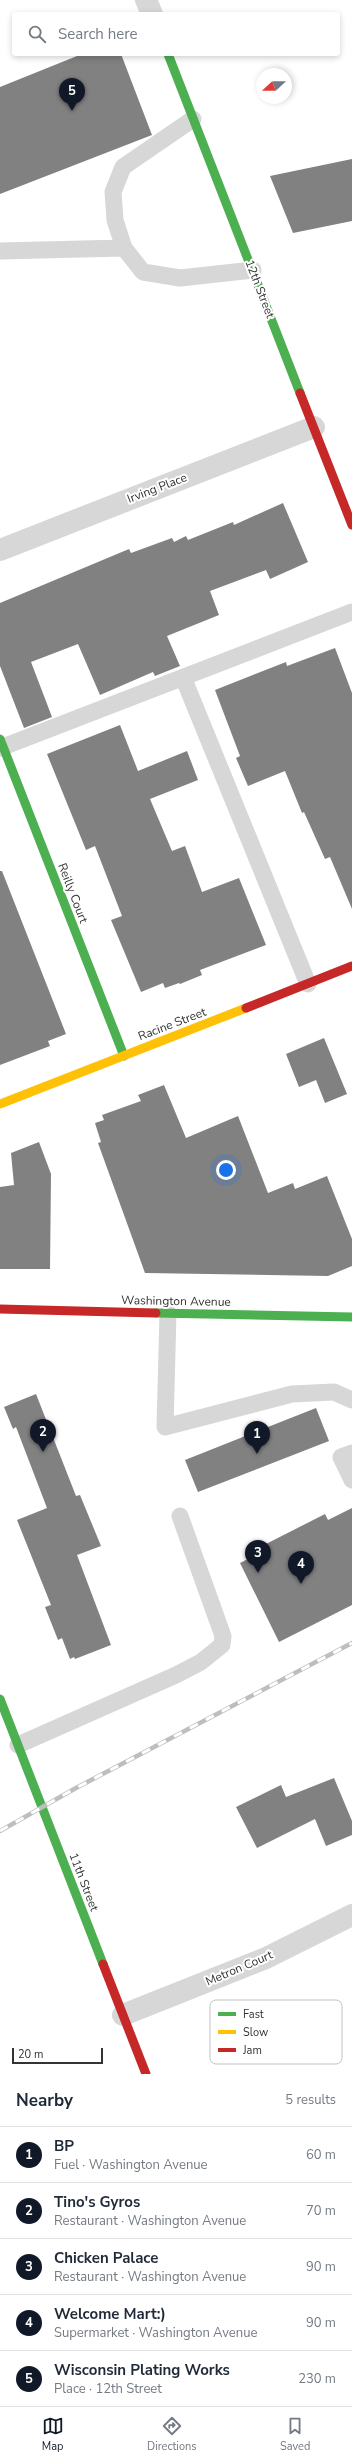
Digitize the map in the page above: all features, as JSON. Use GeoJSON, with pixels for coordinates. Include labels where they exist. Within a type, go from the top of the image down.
{"type":"FeatureCollection","features":[{"type":"Feature","properties":{"kind":"street"},"geometry":{"type":"LineString","coordinates":[[146,0],[151,12]]}},
{"type":"Feature","properties":{"kind":"street","name":"12th Street"},"geometry":{"type":"LineString","coordinates":[[169,56],[352,525]]}},
{"type":"Feature","properties":{"kind":"street","name":"Irving Place"},"geometry":{"type":"LineString","coordinates":[[0,550],[314,427]]}},
{"type":"Feature","properties":{"kind":"street","name":"Reilly Court"},"geometry":{"type":"LineString","coordinates":[[1,745],[124,1056]]}},
{"type":"Feature","properties":{"kind":"street","name":"Racine Street"},"geometry":{"type":"LineString","coordinates":[[0,1104],[352,966]]}},
{"type":"Feature","properties":{"kind":"street","name":"Washington Avenue"},"geometry":{"type":"LineString","coordinates":[[0,1309],[352,1317]]}},
{"type":"Feature","properties":{"kind":"street","name":"11th Street"},"geometry":{"type":"LineString","coordinates":[[0,1699],[146,2074]]}},
{"type":"Feature","properties":{"kind":"street","name":"Metron Court"},"geometry":{"type":"LineString","coordinates":[[123,2015],[266,1958],[352,1915]]}},
{"type":"Feature","properties":{"kind":"lane"},"geometry":{"type":"LineString","coordinates":[[193,119],[123,167],[113,192],[115,220],[124,248],[143,272],[180,278],[253,270]]}},
{"type":"Feature","properties":{"kind":"lane"},"geometry":{"type":"LineString","coordinates":[[0,251],[124,248]]}},
{"type":"Feature","properties":{"kind":"lane"},"geometry":{"type":"LineString","coordinates":[[1,745],[352,612]]}},
{"type":"Feature","properties":{"kind":"lane"},"geometry":{"type":"LineString","coordinates":[[183,677],[308,984]]}},
{"type":"Feature","properties":{"kind":"lane"},"geometry":{"type":"LineString","coordinates":[[168,1313],[165,1427],[292,1394],[334,1392],[352,1400]]}},
{"type":"Feature","properties":{"kind":"lane"},"geometry":{"type":"LineString","coordinates":[[352,1453],[341,1457],[352,1480]]}},
{"type":"Feature","properties":{"kind":"lane"},"geometry":{"type":"LineString","coordinates":[[18,1745],[176,1675],[201,1662],[222,1645],[223,1636],[180,1516]]}},
{"type":"Feature","properties":{"kind":"building"},"geometry":{"type":"Polygon","coordinates":[[[77,56],[122,56],[152,135],[0,194],[0,87],[77,56]]]}},
{"type":"Feature","properties":{"kind":"building"},"geometry":{"type":"Polygon","coordinates":[[[352,159],[352,221],[293,233],[270,176],[352,159]]]}},
{"type":"Feature","properties":{"kind":"building"},"geometry":{"type":"Polygon","coordinates":[[[283,503],[308,562],[270,579],[266,570],[210,591],[219,615],[167,636],[180,666],[155,676],[153,672],[100,695],[78,644],[31,662],[52,717],[24,728],[0,666],[0,603],[129,549],[131,553],[172,538],[174,542],[186,536],[188,540],[233,522],[234,525],[283,503]]]}},
{"type":"Feature","properties":{"kind":"building"},"geometry":{"type":"Polygon","coordinates":[[[335,648],[352,693],[352,909],[330,857],[325,859],[304,812],[302,813],[285,771],[248,786],[236,758],[240,756],[215,690],[286,662],[287,666],[335,648]]]}},
{"type":"Feature","properties":{"kind":"building"},"geometry":{"type":"Polygon","coordinates":[[[120,725],[138,771],[187,751],[198,780],[150,799],[172,851],[185,846],[202,892],[239,878],[266,945],[200,970],[202,975],[180,984],[179,983],[165,988],[163,983],[141,992],[111,920],[122,916],[95,846],[86,850],[47,754],[120,725]]]}},
{"type":"Feature","properties":{"kind":"building"},"geometry":{"type":"Polygon","coordinates":[[[0,871],[2,871],[66,1034],[48,1041],[50,1046],[0,1065],[0,871]]]}},
{"type":"Feature","properties":{"kind":"building"},"geometry":{"type":"Polygon","coordinates":[[[324,1038],[347,1094],[325,1103],[316,1080],[299,1087],[286,1054],[324,1038]]]}},
{"type":"Feature","properties":{"kind":"building"},"geometry":{"type":"Polygon","coordinates":[[[164,1085],[186,1138],[238,1116],[268,1193],[293,1183],[295,1189],[327,1176],[352,1239],[352,1266],[328,1276],[145,1273],[98,1143],[101,1142],[95,1123],[104,1120],[102,1115],[141,1101],[138,1095],[164,1085]]]}},
{"type":"Feature","properties":{"kind":"building"},"geometry":{"type":"Polygon","coordinates":[[[39,1142],[51,1174],[50,1269],[0,1269],[0,1187],[14,1185],[11,1153],[39,1142]]]}},
{"type":"Feature","properties":{"kind":"building"},"geometry":{"type":"Polygon","coordinates":[[[36,1394],[76,1496],[80,1495],[101,1546],[77,1555],[111,1645],[75,1659],[74,1657],[70,1659],[62,1638],[58,1640],[45,1607],[51,1605],[17,1520],[47,1508],[16,1427],[13,1429],[4,1407],[36,1394]]]}},
{"type":"Feature","properties":{"kind":"building"},"geometry":{"type":"Polygon","coordinates":[[[316,1408],[329,1441],[198,1492],[185,1460],[316,1408]]]}},
{"type":"Feature","properties":{"kind":"building"},"geometry":{"type":"Polygon","coordinates":[[[352,1508],[352,1605],[279,1642],[240,1563],[264,1551],[262,1546],[325,1514],[328,1520],[352,1508]]]}},
{"type":"Feature","properties":{"kind":"building"},"geometry":{"type":"Polygon","coordinates":[[[334,1778],[352,1821],[352,1835],[326,1846],[315,1819],[257,1848],[236,1807],[281,1785],[286,1797],[334,1778]]]}},
{"type":"Feature","properties":{"kind":"railway"},"geometry":{"type":"LineString","coordinates":[[0,1831],[76,1788],[352,1643]]}},
{"type":"Feature","properties":{"kind":"traffic: fast"},"geometry":{"type":"LineString","coordinates":[[169,56],[300,393]]}},
{"type":"Feature","properties":{"kind":"traffic: fast"},"geometry":{"type":"LineString","coordinates":[[0,739],[124,1056]]}},
{"type":"Feature","properties":{"kind":"traffic: fast"},"geometry":{"type":"LineString","coordinates":[[156,1313],[352,1317]]}},
{"type":"Feature","properties":{"kind":"traffic: fast"},"geometry":{"type":"LineString","coordinates":[[0,1699],[103,1964]]}},
{"type":"Feature","properties":{"kind":"traffic: slow"},"geometry":{"type":"LineString","coordinates":[[0,1104],[246,1008]]}},
{"type":"Feature","properties":{"kind":"traffic: jam"},"geometry":{"type":"LineString","coordinates":[[300,393],[352,525]]}},
{"type":"Feature","properties":{"kind":"traffic: jam"},"geometry":{"type":"LineString","coordinates":[[246,1008],[352,966]]}},
{"type":"Feature","properties":{"kind":"traffic: jam"},"geometry":{"type":"LineString","coordinates":[[0,1309],[156,1313]]}},
{"type":"Feature","properties":{"kind":"traffic: jam"},"geometry":{"type":"LineString","coordinates":[[103,1964],[146,2074]]}},
{"type":"Feature","properties":{"kind":"place","name":"Wisconsin Plating Works"},"geometry":{"type":"Point","coordinates":[72,111]}},
{"type":"Feature","properties":{"kind":"place","name":"Tino's Gyros"},"geometry":{"type":"Point","coordinates":[43,1452]}},
{"type":"Feature","properties":{"kind":"place","name":"BP"},"geometry":{"type":"Point","coordinates":[257,1454]}},
{"type":"Feature","properties":{"kind":"place","name":"Chicken Palace"},"geometry":{"type":"Point","coordinates":[258,1573]}},
{"type":"Feature","properties":{"kind":"place","name":"Welcome Mart:)"},"geometry":{"type":"Point","coordinates":[301,1584]}}]}
